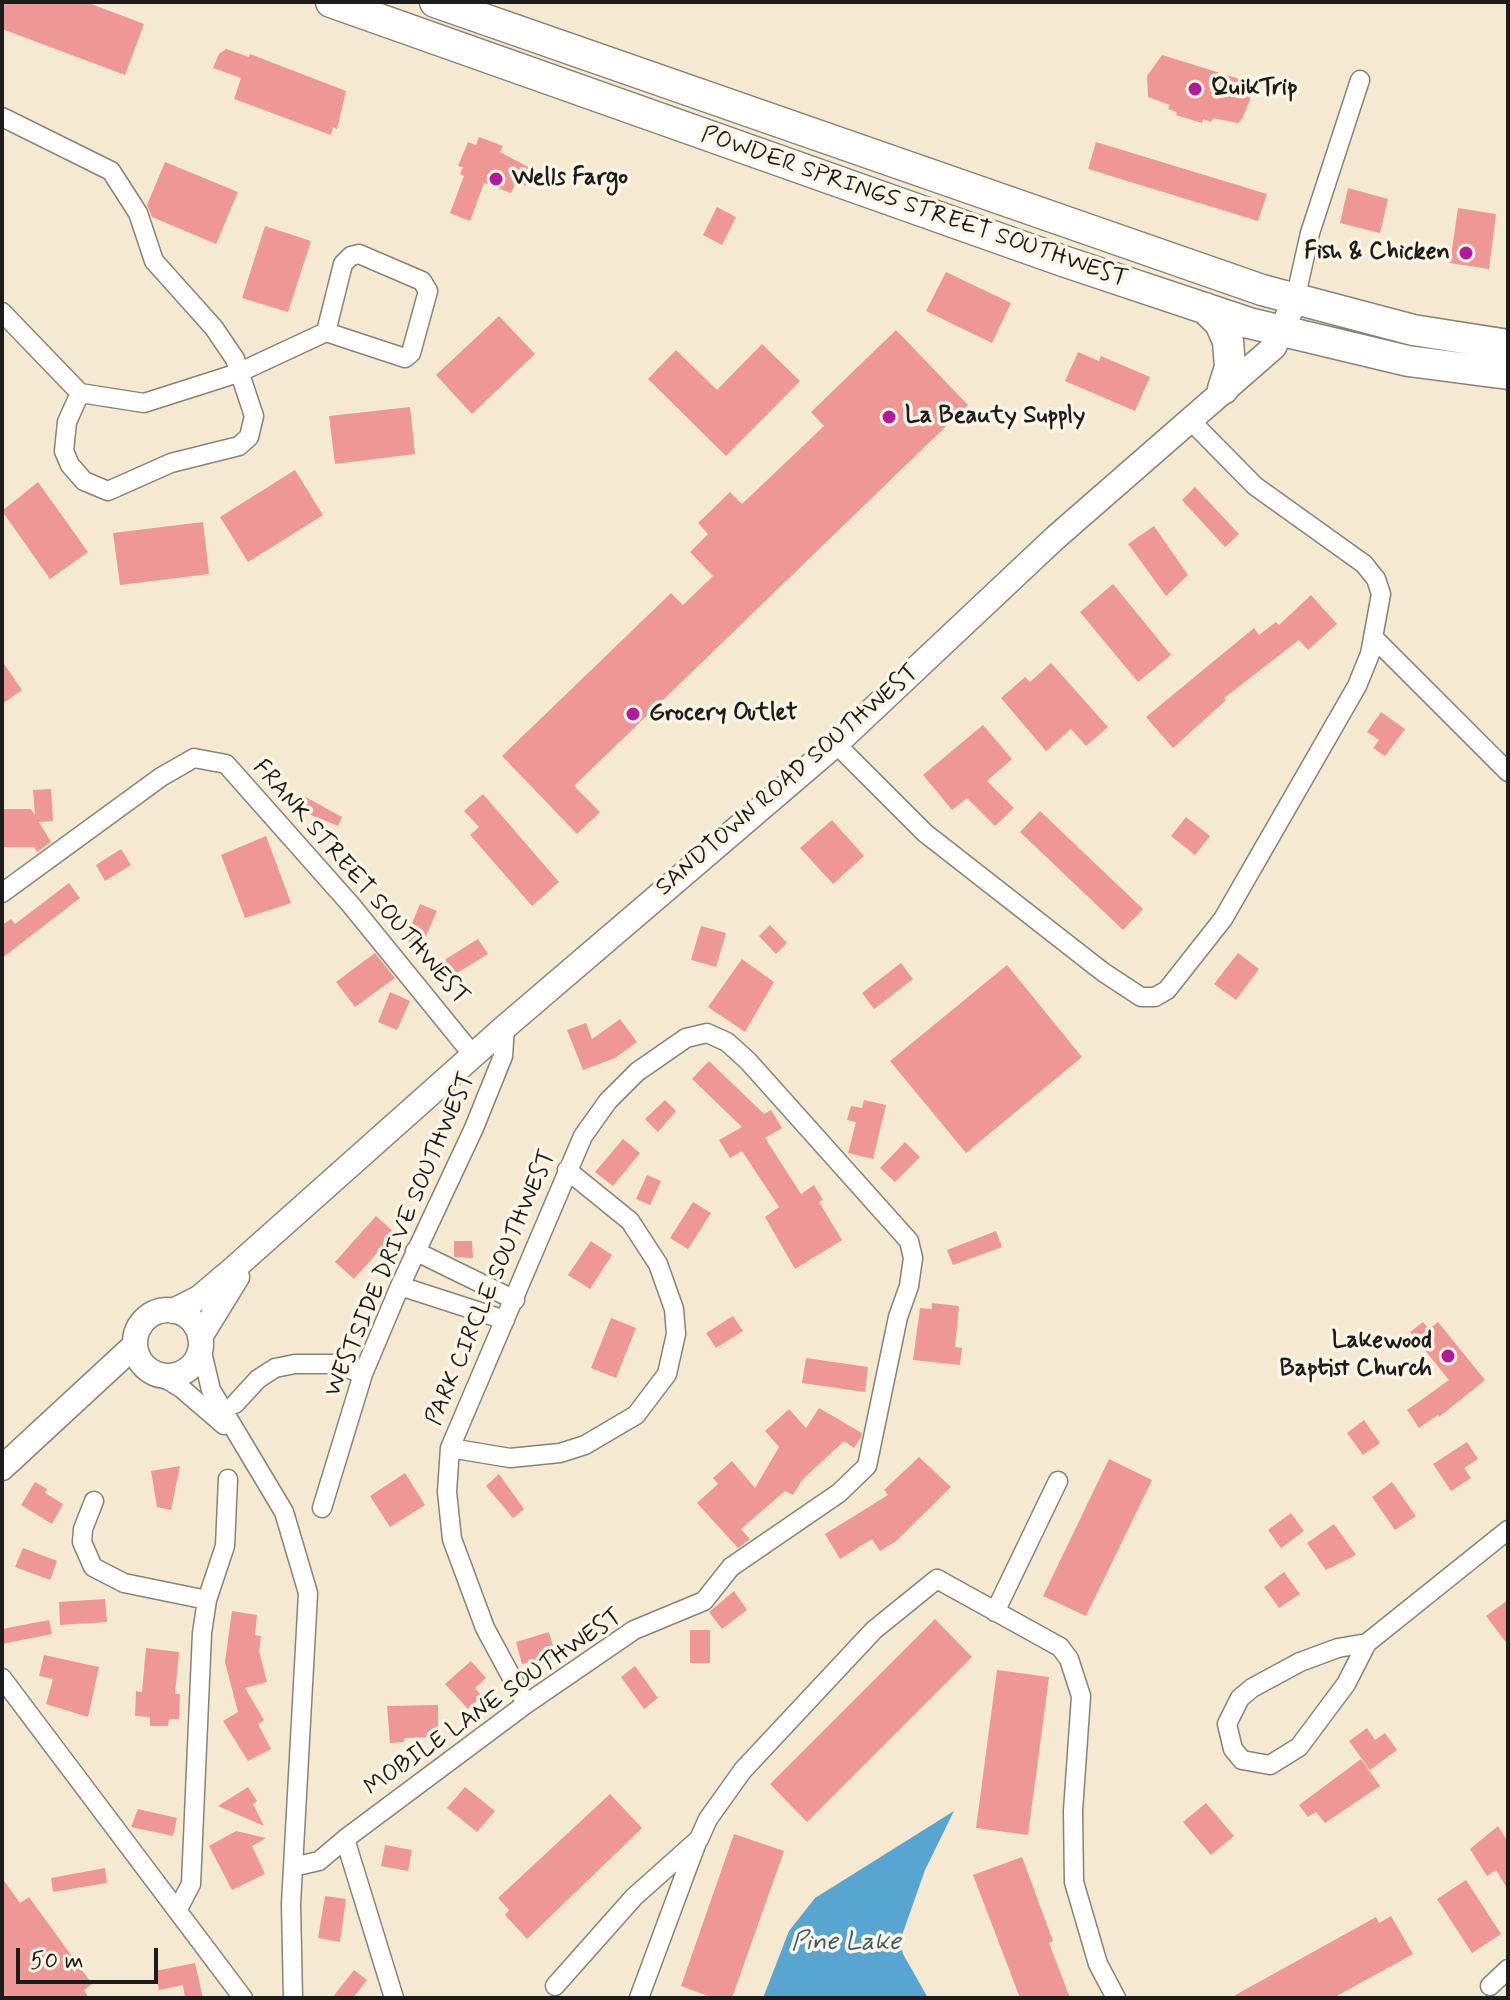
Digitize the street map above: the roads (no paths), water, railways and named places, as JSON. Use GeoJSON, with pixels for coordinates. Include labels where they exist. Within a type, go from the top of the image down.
{"type":"FeatureCollection","features":[{"type":"Feature","properties":{"kind":"main road","name":"POWDER SPRINGS STREET SOUTHWEST"},"geometry":{"type":"LineString","coordinates":[[331,2],[1049,257],[1205,308],[1283,331],[1408,361],[1508,374]]}},
{"type":"Feature","properties":{"kind":"main road","name":"POWDER SPRINGS STREET SOUTHWEST"},"geometry":{"type":"LineString","coordinates":[[433,2],[1131,246],[1295,300],[1413,330],[1508,345]]}},
{"type":"Feature","properties":{"kind":"main road"},"geometry":{"type":"LineString","coordinates":[[488,2],[525,33]]}},
{"type":"Feature","properties":{"kind":"main road"},"geometry":{"type":"LineString","coordinates":[[1205,308],[1220,323],[1228,341],[1230,367],[1223,389]]}},
{"type":"Feature","properties":{"kind":"street"},"geometry":{"type":"LineString","coordinates":[[419,33],[433,2]]}},
{"type":"Feature","properties":{"kind":"street"},"geometry":{"type":"LineString","coordinates":[[1295,300],[1310,233],[1360,80]]}},
{"type":"Feature","properties":{"kind":"street"},"geometry":{"type":"LineString","coordinates":[[2,117],[111,171],[138,213],[154,261],[214,328],[235,359],[254,416],[249,437],[239,446],[171,463],[108,491],[84,481],[70,465],[64,451],[67,422],[80,393]]}},
{"type":"Feature","properties":{"kind":"street"},"geometry":{"type":"LineString","coordinates":[[2,312],[80,393],[144,403],[238,373],[326,332],[405,358],[411,353],[428,291],[422,281],[359,254],[351,256],[343,264],[326,332]]}},
{"type":"Feature","properties":{"kind":"street","name":"SANDTOWN ROAD SOUTHWEST"},"geometry":{"type":"LineString","coordinates":[[173,1311],[199,1298],[505,1027],[836,744],[1055,538],[1274,347],[1295,300]]}},
{"type":"Feature","properties":{"kind":"street"},"geometry":{"type":"LineString","coordinates":[[836,744],[925,833],[1103,972],[1141,997],[1155,997],[1167,990],[1223,919],[1357,686],[1374,638],[1381,594],[1376,579],[1364,564],[1255,486],[1189,419]]}},
{"type":"Feature","properties":{"kind":"street"},"geometry":{"type":"LineString","coordinates":[[1374,638],[1508,772]]}},
{"type":"Feature","properties":{"kind":"street","name":"FRANK STREET SOUTHWEST"},"geometry":{"type":"LineString","coordinates":[[2,893],[161,777],[194,758],[226,764],[351,905],[473,1055]]}},
{"type":"Feature","properties":{"kind":"street","name":"WESTSIDE DRIVE SOUTHWEST"},"geometry":{"type":"LineString","coordinates":[[322,1508],[363,1374],[415,1251],[474,1128],[503,1056],[505,1027]]}},
{"type":"Feature","properties":{"kind":"street","name":"PARK CIRCLE SOUTHWEST"},"geometry":{"type":"LineString","coordinates":[[526,1704],[485,1628],[452,1539],[447,1492],[450,1448],[464,1409],[515,1300],[583,1136],[608,1101],[637,1072],[686,1038],[707,1033]]}},
{"type":"Feature","properties":{"kind":"street","name":"MOBILE LANE SOUTHWEST"},"geometry":{"type":"LineString","coordinates":[[293,1867],[319,1861],[526,1704],[634,1630],[704,1601],[731,1567],[856,1479],[867,1466],[898,1317],[909,1286],[913,1258],[909,1241],[748,1061],[727,1042],[707,1033]]}},
{"type":"Feature","properties":{"kind":"street"},"geometry":{"type":"LineString","coordinates":[[450,1448],[510,1458],[560,1453],[585,1445],[636,1415],[667,1374],[676,1334],[674,1309],[658,1264],[630,1221],[567,1170]]}},
{"type":"Feature","properties":{"kind":"street","name":"SANDTOWN ROAD SOUTHWEST"},"geometry":{"type":"LineString","coordinates":[[200,1343],[259,1246]]}},
{"type":"Feature","properties":{"kind":"street"},"geometry":{"type":"LineString","coordinates":[[415,1251],[515,1300]]}},
{"type":"Feature","properties":{"kind":"street"},"geometry":{"type":"LineString","coordinates":[[400,1286],[505,1320]]}},
{"type":"Feature","properties":{"kind":"street"},"geometry":{"type":"LineString","coordinates":[[2,1468],[50,1427],[135,1345],[138,1329],[145,1320],[153,1314],[173,1311],[191,1320],[211,1390],[284,1512],[308,1593],[293,1867],[293,1998]]}},
{"type":"Feature","properties":{"kind":"street"},"geometry":{"type":"LineString","coordinates":[[50,1427],[100,1393],[153,1372],[169,1376],[190,1368],[200,1343]]}},
{"type":"Feature","properties":{"kind":"street"},"geometry":{"type":"LineString","coordinates":[[135,1345],[153,1372],[196,1399],[238,1438]]}},
{"type":"Feature","properties":{"kind":"street"},"geometry":{"type":"LineString","coordinates":[[235,1404],[258,1379],[275,1368],[295,1364],[336,1364],[363,1374]]}},
{"type":"Feature","properties":{"kind":"street"},"geometry":{"type":"LineString","coordinates":[[178,1909],[191,1884],[197,1710],[207,1600],[225,1546],[228,1479]]}},
{"type":"Feature","properties":{"kind":"street"},"geometry":{"type":"LineString","coordinates":[[995,1612],[1058,1481]]}},
{"type":"Feature","properties":{"kind":"street"},"geometry":{"type":"LineString","coordinates":[[94,1501],[83,1529],[82,1542],[93,1567],[124,1583],[207,1600]]}},
{"type":"Feature","properties":{"kind":"street"},"geometry":{"type":"LineString","coordinates":[[1367,1643],[1338,1648],[1300,1662],[1252,1688],[1240,1698],[1227,1724],[1233,1749],[1242,1760],[1270,1765],[1299,1747],[1346,1684],[1367,1643],[1508,1530]]}},
{"type":"Feature","properties":{"kind":"street"},"geometry":{"type":"LineString","coordinates":[[639,1998],[708,1819],[743,1770],[874,1630],[937,1579],[1060,1647],[1069,1659],[1081,1696],[1073,1811],[1074,1882],[1098,1964],[1116,1998]]}},
{"type":"Feature","properties":{"kind":"street"},"geometry":{"type":"LineString","coordinates":[[2,1678],[243,1998]]}},
{"type":"Feature","properties":{"kind":"street"},"geometry":{"type":"LineString","coordinates":[[345,1839],[394,1998]]}},
{"type":"Feature","properties":{"kind":"street"},"geometry":{"type":"LineString","coordinates":[[555,1986],[634,1897],[699,1839]]}},
{"type":"Feature","properties":{"kind":"street"},"geometry":{"type":"LineString","coordinates":[[1490,1986],[1508,1969]]}},
{"type":"Feature","properties":{"kind":"water","name":"Pine Lake"},"geometry":{"type":"Polygon","coordinates":[[[954,1811],[925,1870],[900,1941],[903,1954],[928,1998],[763,1998],[789,1931],[815,1898],[954,1811]]]}},
{"type":"Feature","properties":{"kind":"place","name":"QuikTrip"},"geometry":{"type":"Point","coordinates":[1195,89]}},
{"type":"Feature","properties":{"kind":"place","name":"Wells Fargo"},"geometry":{"type":"Point","coordinates":[496,179]}},
{"type":"Feature","properties":{"kind":"place","name":"Fish & Chicken"},"geometry":{"type":"Point","coordinates":[1466,253]}},
{"type":"Feature","properties":{"kind":"place","name":"La Beauty Supply"},"geometry":{"type":"Point","coordinates":[889,417]}},
{"type":"Feature","properties":{"kind":"place","name":"Grocery Outlet"},"geometry":{"type":"Point","coordinates":[633,714]}},
{"type":"Feature","properties":{"kind":"place","name":"Lakewood Baptist Church"},"geometry":{"type":"Point","coordinates":[1448,1356]}}]}
